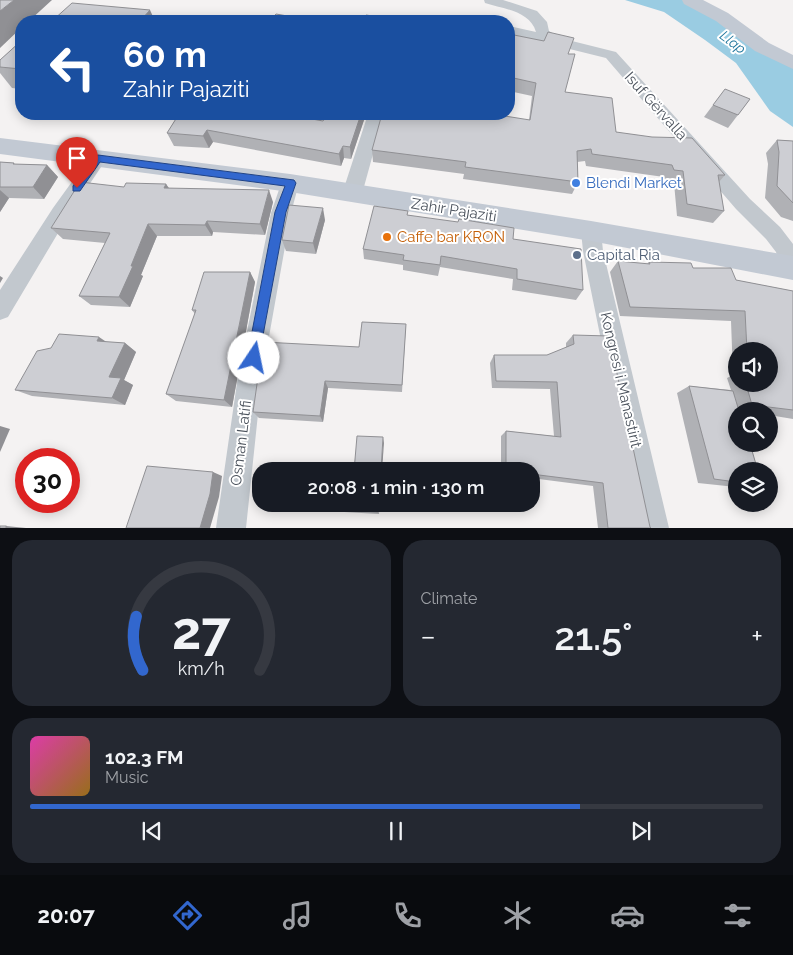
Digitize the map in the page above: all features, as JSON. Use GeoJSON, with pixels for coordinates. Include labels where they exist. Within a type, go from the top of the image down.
{"type":"FeatureCollection","features":[{"type":"Feature","properties":{"kind":"main road"},"geometry":{"type":"LineString","coordinates":[[690,0],[722,17],[762,47],[793,63]]}},
{"type":"Feature","properties":{"kind":"main road","name":"Zahir Pajaziti"},"geometry":{"type":"LineString","coordinates":[[0,146],[290,183],[591,231],[792,268]]}},
{"type":"Feature","properties":{"kind":"street"},"geometry":{"type":"LineString","coordinates":[[490,0],[532,14],[540,22],[543,32],[556,42]]}},
{"type":"Feature","properties":{"kind":"street","name":"Isuf Gërvalla"},"geometry":{"type":"LineString","coordinates":[[515,32],[611,56],[743,204],[773,233],[785,249],[792,268]]}},
{"type":"Feature","properties":{"kind":"street"},"geometry":{"type":"LineString","coordinates":[[352,194],[374,120]]}},
{"type":"Feature","properties":{"kind":"street"},"geometry":{"type":"LineString","coordinates":[[0,310],[60,213],[98,158]]}},
{"type":"Feature","properties":{"kind":"street","name":"Osman Latifi"},"geometry":{"type":"LineString","coordinates":[[231,528],[250,376],[281,212],[290,183]]}},
{"type":"Feature","properties":{"kind":"street","name":"Kongresi i Manastirit"},"geometry":{"type":"LineString","coordinates":[[591,231],[593,251],[654,528]]}},
{"type":"Feature","properties":{"kind":"water","name":"Llap"},"geometry":{"type":"Polygon","coordinates":[[[625,0],[699,0],[793,64],[793,127],[770,111],[736,63],[664,12],[625,0]]]}},
{"type":"Feature","properties":{"kind":"building"},"geometry":{"type":"Polygon","coordinates":[[[0,0],[14,0],[0,11],[0,0]]]}},
{"type":"Feature","properties":{"kind":"building"},"geometry":{"type":"Polygon","coordinates":[[[72,3],[150,10],[145,15],[59,15],[72,3]]]}},
{"type":"Feature","properties":{"kind":"building"},"geometry":{"type":"Polygon","coordinates":[[[548,32],[574,38],[568,54],[575,54],[565,92],[612,98],[616,132],[652,137],[692,138],[725,175],[718,175],[724,211],[687,204],[683,171],[674,170],[672,165],[592,154],[591,149],[577,151],[578,182],[465,167],[466,162],[372,150],[380,120],[515,120],[515,118],[530,120],[536,83],[515,78],[515,35],[544,41],[548,32]]]}},
{"type":"Feature","properties":{"kind":"building"},"geometry":{"type":"Polygon","coordinates":[[[15,46],[15,68],[0,67],[0,60],[15,46]]]}},
{"type":"Feature","properties":{"kind":"building"},"geometry":{"type":"Polygon","coordinates":[[[725,89],[750,99],[738,115],[713,105],[725,89]]]}},
{"type":"Feature","properties":{"kind":"building"},"geometry":{"type":"Polygon","coordinates":[[[175,120],[359,120],[350,147],[343,146],[339,154],[207,130],[203,136],[167,133],[175,120]]]}},
{"type":"Feature","properties":{"kind":"building"},"geometry":{"type":"Polygon","coordinates":[[[777,140],[793,141],[793,203],[777,186],[779,152],[777,140]]]}},
{"type":"Feature","properties":{"kind":"building"},"geometry":{"type":"Polygon","coordinates":[[[0,162],[47,165],[33,187],[0,187],[0,162]]]}},
{"type":"Feature","properties":{"kind":"building"},"geometry":{"type":"Polygon","coordinates":[[[80,182],[124,187],[126,183],[166,184],[164,188],[269,190],[260,224],[207,221],[205,225],[148,224],[131,266],[133,266],[119,297],[79,296],[110,233],[51,228],[80,182]]]}},
{"type":"Feature","properties":{"kind":"building"},"geometry":{"type":"Polygon","coordinates":[[[289,205],[323,208],[313,243],[282,240],[289,205]]]}},
{"type":"Feature","properties":{"kind":"building"},"geometry":{"type":"Polygon","coordinates":[[[374,206],[408,211],[407,215],[458,222],[459,219],[514,228],[513,239],[581,249],[583,290],[517,279],[517,269],[441,256],[440,265],[403,260],[404,255],[363,249],[374,206]]]}},
{"type":"Feature","properties":{"kind":"building"},"geometry":{"type":"Polygon","coordinates":[[[618,261],[650,264],[649,262],[691,263],[693,268],[731,268],[736,280],[793,291],[793,410],[778,408],[778,402],[751,402],[748,392],[778,392],[778,342],[747,342],[745,311],[630,307],[618,261]]]}},
{"type":"Feature","properties":{"kind":"building"},"geometry":{"type":"Polygon","coordinates":[[[204,272],[250,272],[224,400],[166,394],[196,310],[192,310],[204,272]]]}},
{"type":"Feature","properties":{"kind":"building"},"geometry":{"type":"Polygon","coordinates":[[[362,322],[406,324],[402,385],[325,381],[320,416],[253,412],[263,342],[359,347],[362,322]]]}},
{"type":"Feature","properties":{"kind":"building"},"geometry":{"type":"Polygon","coordinates":[[[59,334],[99,337],[97,341],[125,343],[109,377],[121,378],[112,398],[15,390],[37,351],[51,348],[59,334]]]}},
{"type":"Feature","properties":{"kind":"building"},"geometry":{"type":"Polygon","coordinates":[[[573,335],[609,336],[651,528],[608,528],[603,483],[540,475],[540,462],[506,462],[506,431],[561,437],[557,382],[496,381],[494,355],[547,355],[574,344],[573,335]]]}},
{"type":"Feature","properties":{"kind":"building"},"geometry":{"type":"Polygon","coordinates":[[[689,386],[733,392],[736,402],[728,402],[728,452],[752,452],[755,462],[728,462],[728,481],[714,479],[689,386]]]}},
{"type":"Feature","properties":{"kind":"building"},"geometry":{"type":"Polygon","coordinates":[[[357,436],[383,437],[382,462],[355,462],[357,436]]]}},
{"type":"Feature","properties":{"kind":"building"},"geometry":{"type":"Polygon","coordinates":[[[147,466],[213,472],[210,494],[200,528],[126,528],[147,466]]]}},
{"type":"Feature","properties":{"kind":"place","name":"Blendi Market"},"geometry":{"type":"Point","coordinates":[576,183]}},
{"type":"Feature","properties":{"kind":"place","name":"Caffe bar KRON"},"geometry":{"type":"Point","coordinates":[387,237]}},
{"type":"Feature","properties":{"kind":"place","name":"Capital Ria"},"geometry":{"type":"Point","coordinates":[577,255]}},
{"type":"Feature","properties":{"kind":"route"},"geometry":{"type":"LineString","coordinates":[[77,188],[98,158],[290,183],[281,212],[254,358]]}}]}
